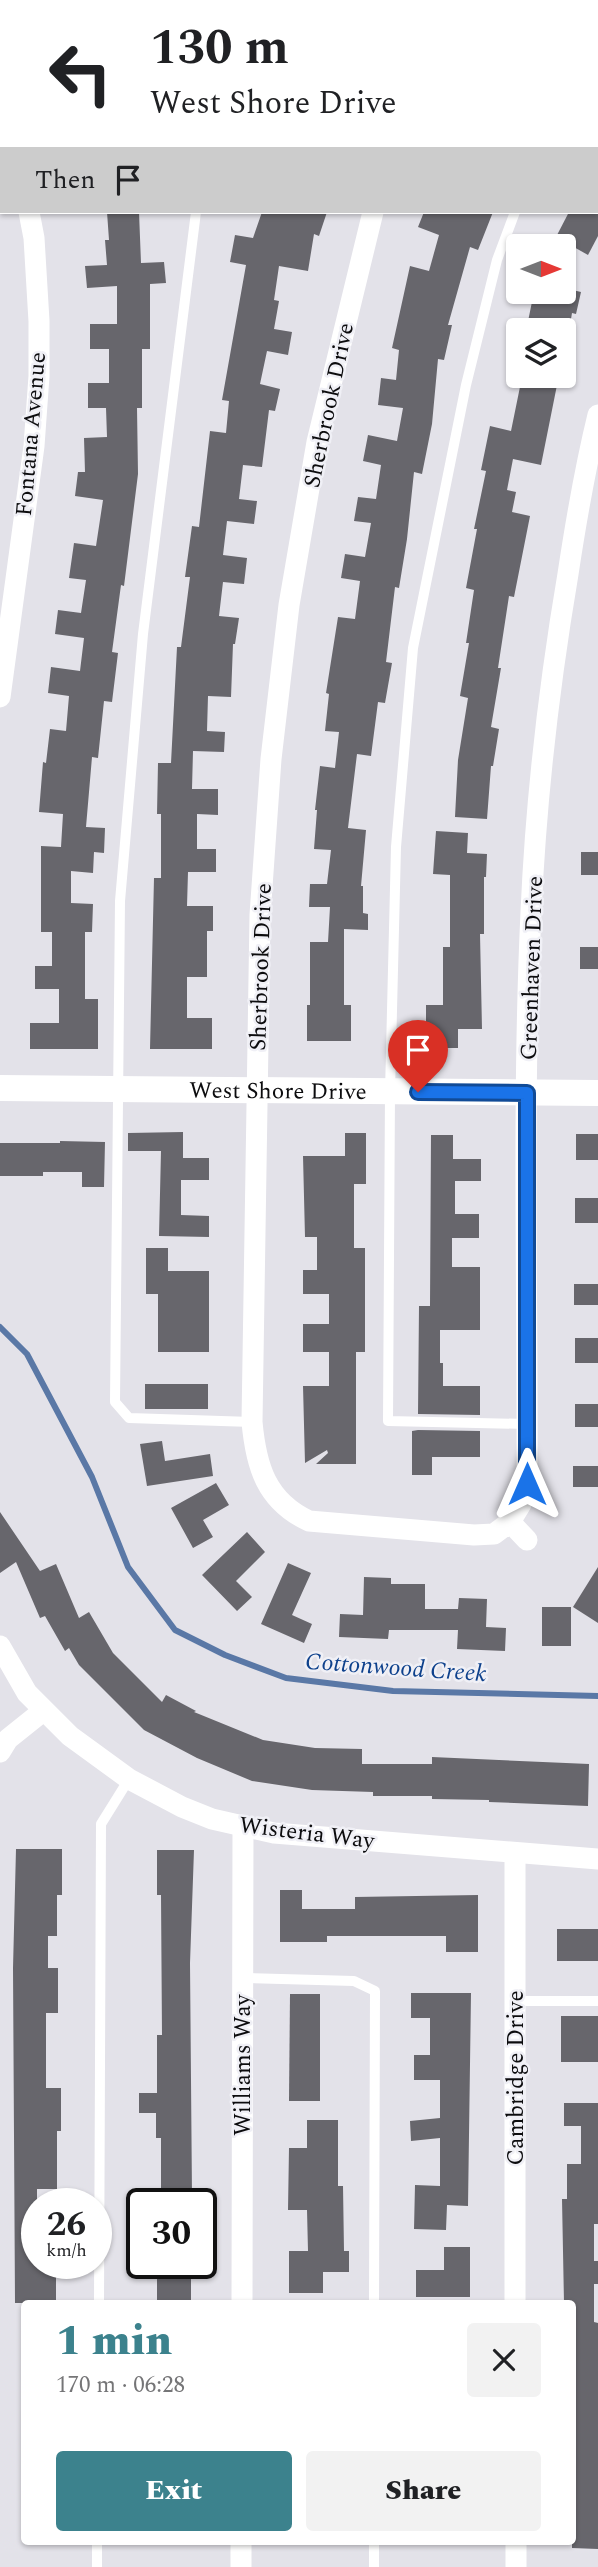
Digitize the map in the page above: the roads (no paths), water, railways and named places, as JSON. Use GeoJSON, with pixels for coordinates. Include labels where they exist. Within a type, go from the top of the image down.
{"type":"FeatureCollection","features":[{"type":"Feature","properties":{"kind":"street","name":"Fontana Avenue"},"geometry":{"type":"LineString","coordinates":[[0,697],[34,446],[39,376],[39,321],[30,214]]}},
{"type":"Feature","properties":{"kind":"street","name":"Sherbrook Drive"},"geometry":{"type":"LineString","coordinates":[[373,214],[317,442],[289,605],[271,759],[260,915],[254,1448],[267,1485],[286,1507],[309,1521],[474,1535],[494,1534],[510,1522]]}},
{"type":"Feature","properties":{"kind":"street","name":"Greenhaven Drive"},"geometry":{"type":"LineString","coordinates":[[510,1522],[521,1504],[527,1484],[527,1093],[531,913],[543,747],[554,655],[581,493],[598,415]]}},
{"type":"Feature","properties":{"kind":"street","name":"West Shore Drive"},"geometry":{"type":"LineString","coordinates":[[0,1088],[598,1093]]}},
{"type":"Feature","properties":{"kind":"street"},"geometry":{"type":"LineString","coordinates":[[510,1522],[527,1540]]}},
{"type":"Feature","properties":{"kind":"street","name":"Wisteria Way"},"geometry":{"type":"LineString","coordinates":[[0,1646],[27,1693],[70,1735],[129,1780],[212,1819],[275,1833],[598,1858]]}},
{"type":"Feature","properties":{"kind":"street"},"geometry":{"type":"LineString","coordinates":[[0,1752],[8,1739],[43,1711]]}},
{"type":"Feature","properties":{"kind":"street","name":"Williams Way"},"geometry":{"type":"LineString","coordinates":[[242,2300],[243,1826]]}},
{"type":"Feature","properties":{"kind":"street","name":"Cambridge Drive"},"geometry":{"type":"LineString","coordinates":[[515,1853],[515,2300]]}},
{"type":"Feature","properties":{"kind":"street"},"geometry":{"type":"LineString","coordinates":[[241,2545],[241,2567]]}},
{"type":"Feature","properties":{"kind":"street"},"geometry":{"type":"LineString","coordinates":[[516,2545],[516,2567]]}},
{"type":"Feature","properties":{"kind":"lane"},"geometry":{"type":"LineString","coordinates":[[196,214],[143,634],[120,901],[115,1402],[129,1418],[253,1422]]}},
{"type":"Feature","properties":{"kind":"lane"},"geometry":{"type":"LineString","coordinates":[[514,214],[497,260],[466,385],[413,648],[396,847],[390,1092],[388,1420],[527,1424]]}},
{"type":"Feature","properties":{"kind":"lane"},"geometry":{"type":"LineString","coordinates":[[99,2300],[101,1824],[129,1780]]}},
{"type":"Feature","properties":{"kind":"lane"},"geometry":{"type":"LineString","coordinates":[[243,1979],[354,1981],[374,1991],[374,2300]]}},
{"type":"Feature","properties":{"kind":"lane"},"geometry":{"type":"LineString","coordinates":[[515,2001],[598,2001]]}},
{"type":"Feature","properties":{"kind":"lane"},"geometry":{"type":"LineString","coordinates":[[97,2545],[97,2567]]}},
{"type":"Feature","properties":{"kind":"lane"},"geometry":{"type":"LineString","coordinates":[[374,2545],[374,2567]]}},
{"type":"Feature","properties":{"kind":"waterway","name":"Cottonwood Creek"},"geometry":{"type":"LineString","coordinates":[[0,1327],[27,1354],[92,1477],[128,1567],[175,1630],[225,1655],[286,1678],[393,1691],[598,1696]]}}]}
